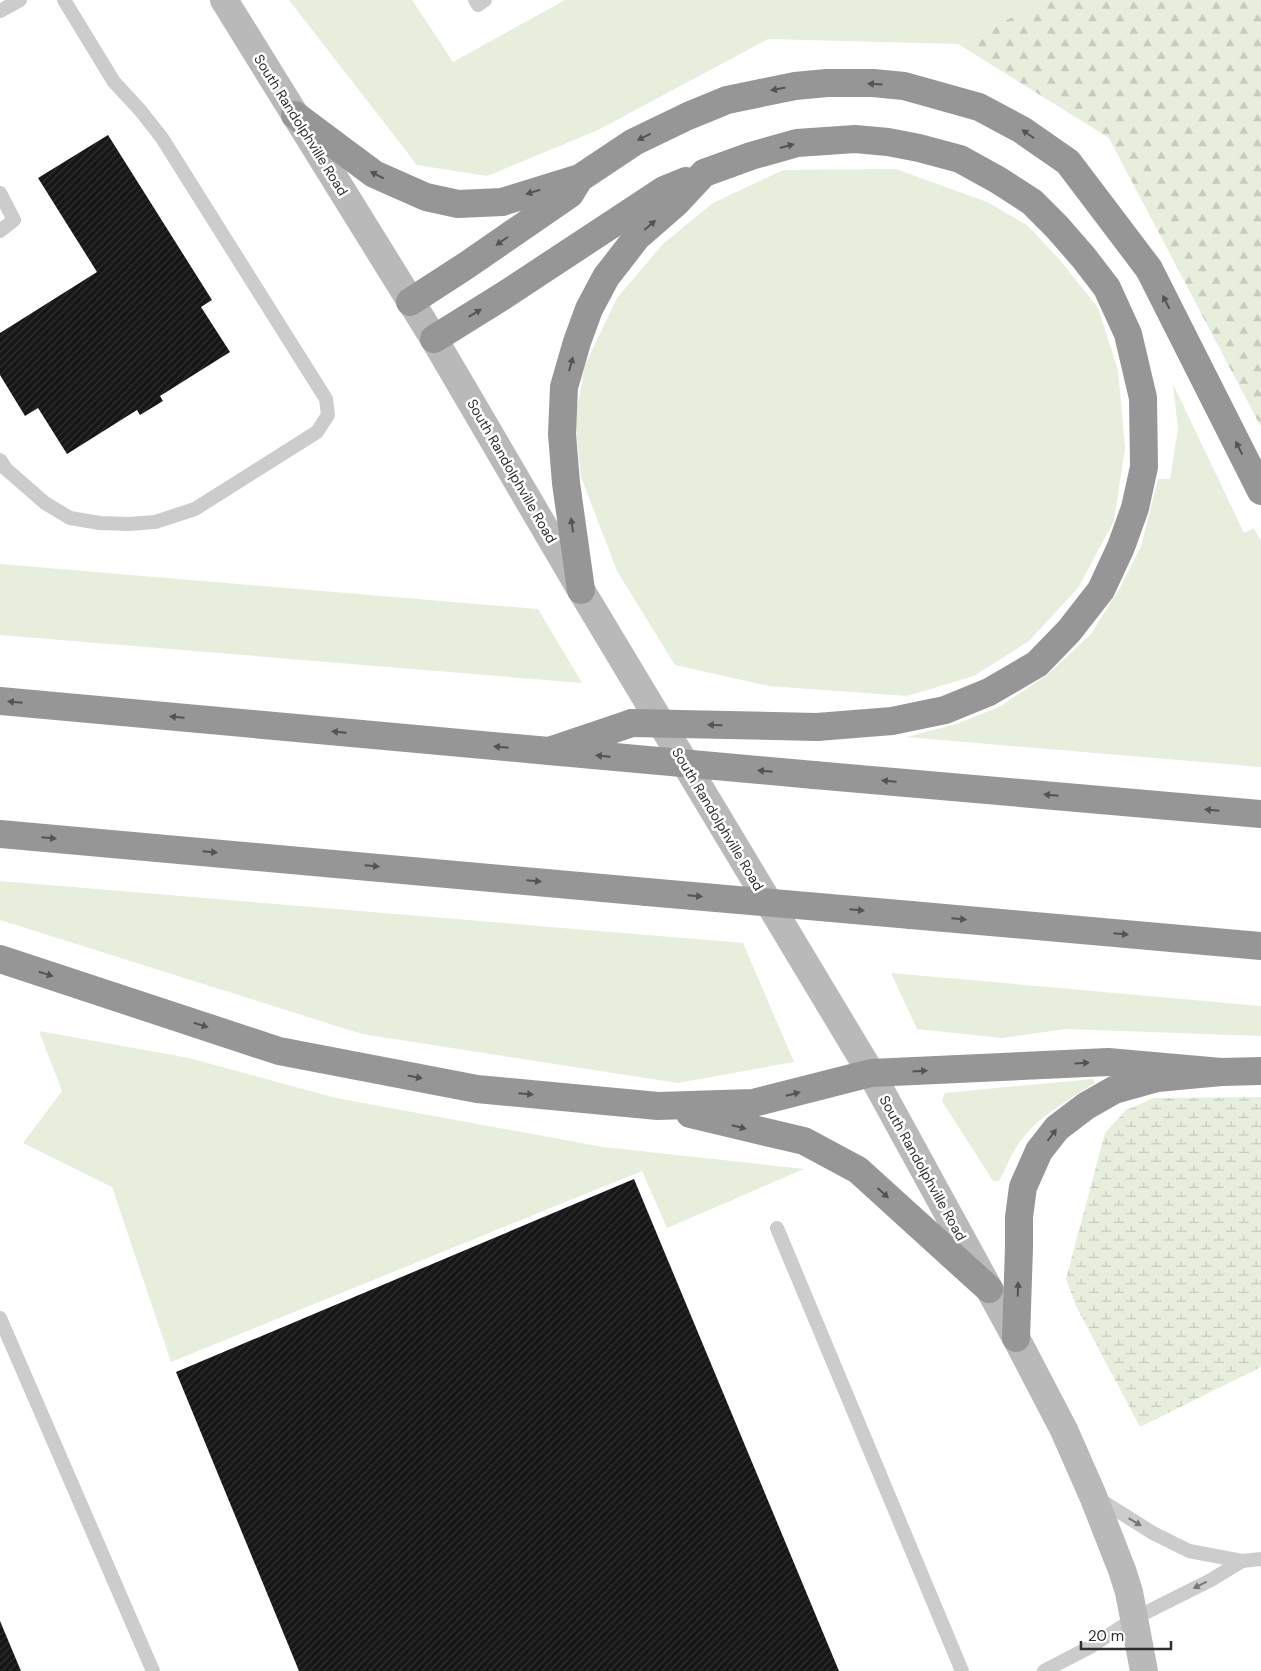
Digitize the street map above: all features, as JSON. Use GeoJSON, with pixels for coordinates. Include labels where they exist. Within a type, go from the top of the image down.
{"type":"FeatureCollection","features":[{"type":"Feature","properties":{"kind":"highway"},"geometry":{"type":"LineString","coordinates":[[295,115],[374,174],[426,196],[458,204],[502,202],[580,178],[634,142],[688,116],[727,100],[795,86],[826,83],[873,83],[904,86],[980,107],[1022,130],[1068,162],[1149,269],[1261,491]]}},
{"type":"Feature","properties":{"kind":"highway"},"geometry":{"type":"LineString","coordinates":[[434,339],[504,296],[664,190],[752,156],[797,143],[854,139],[904,145],[960,159],[1032,202],[1057,227],[1107,288],[1128,334],[1143,398],[1144,467],[1136,508],[1121,547],[1101,590],[1069,631],[1037,664],[989,692],[945,710],[892,721],[817,727],[632,723],[550,751]]}},
{"type":"Feature","properties":{"kind":"highway"},"geometry":{"type":"LineString","coordinates":[[581,590],[566,483],[562,434],[564,388],[577,342],[589,309],[611,270],[637,237],[676,203],[704,173]]}},
{"type":"Feature","properties":{"kind":"highway"},"geometry":{"type":"LineString","coordinates":[[410,302],[570,194],[580,178]]}},
{"type":"Feature","properties":{"kind":"highway"},"geometry":{"type":"LineString","coordinates":[[0,700],[1261,814]]}},
{"type":"Feature","properties":{"kind":"highway"},"geometry":{"type":"LineString","coordinates":[[0,834],[1261,946]]}},
{"type":"Feature","properties":{"kind":"highway"},"geometry":{"type":"LineString","coordinates":[[0,959],[278,1051],[477,1089],[658,1106],[753,1104],[871,1073],[1108,1062],[1221,1072]]}},
{"type":"Feature","properties":{"kind":"highway"},"geometry":{"type":"LineString","coordinates":[[1016,1338],[1019,1217],[1023,1187],[1039,1151],[1057,1128],[1086,1106],[1114,1090],[1156,1078],[1221,1072],[1261,1071]]}},
{"type":"Feature","properties":{"kind":"highway"},"geometry":{"type":"LineString","coordinates":[[658,1106],[804,1141],[858,1170],[990,1289]]}},
{"type":"Feature","properties":{"kind":"main road","name":"South Randolphville Road"},"geometry":{"type":"LineString","coordinates":[[224,0],[434,339],[581,590],[871,1073],[990,1289],[1064,1430],[1093,1496],[1129,1592],[1144,1671]]}},
{"type":"Feature","properties":{"kind":"lane"},"geometry":{"type":"LineString","coordinates":[[0,11],[20,0]]}},
{"type":"Feature","properties":{"kind":"lane"},"geometry":{"type":"LineString","coordinates":[[0,460],[6,469],[45,502],[70,518],[100,523],[129,524],[155,522],[195,509],[317,432],[328,415],[326,398],[162,138],[140,110],[114,82],[64,0]]}},
{"type":"Feature","properties":{"kind":"lane"},"geometry":{"type":"LineString","coordinates":[[475,0],[478,5],[485,0]]}},
{"type":"Feature","properties":{"kind":"lane"},"geometry":{"type":"LineString","coordinates":[[0,193],[14,220],[0,230]]}},
{"type":"Feature","properties":{"kind":"lane"},"geometry":{"type":"LineString","coordinates":[[777,1228],[962,1671]]}},
{"type":"Feature","properties":{"kind":"lane"},"geometry":{"type":"LineString","coordinates":[[0,1318],[153,1671]]}},
{"type":"Feature","properties":{"kind":"lane"},"geometry":{"type":"LineString","coordinates":[[1093,1496],[1154,1533],[1189,1551],[1242,1561],[1261,1559]]}},
{"type":"Feature","properties":{"kind":"lane"},"geometry":{"type":"LineString","coordinates":[[1044,1671],[1092,1646],[1135,1618],[1211,1580],[1242,1561]]}},
{"type":"Feature","properties":{"kind":"green space"},"geometry":{"type":"Polygon","coordinates":[[[289,0],[412,0],[453,62],[565,0],[1047,0],[958,44],[768,39],[598,130],[487,176],[417,165],[289,0]]]}},
{"type":"Feature","properties":{"kind":"green space"},"geometry":{"type":"Polygon","coordinates":[[[1047,0],[1261,0],[1261,427],[1109,138],[958,44],[1047,0]]]}},
{"type":"Feature","properties":{"kind":"green space"},"geometry":{"type":"Polygon","coordinates":[[[896,169],[987,202],[1027,225],[1060,260],[1098,308],[1118,370],[1125,448],[1114,521],[1078,588],[1029,641],[974,676],[907,696],[769,686],[675,665],[617,571],[581,477],[575,419],[585,365],[617,298],[663,244],[713,203],[783,170],[896,169]]]}},
{"type":"Feature","properties":{"kind":"green space"},"geometry":{"type":"Polygon","coordinates":[[[1173,384],[1244,533],[1254,528],[1261,541],[1261,767],[907,737],[956,724],[999,707],[1047,675],[1091,634],[1120,588],[1141,546],[1158,479],[1170,479],[1178,429],[1173,384]]]}},
{"type":"Feature","properties":{"kind":"green space"},"geometry":{"type":"Polygon","coordinates":[[[0,564],[538,609],[582,683],[0,635],[0,564]]]}},
{"type":"Feature","properties":{"kind":"green space"},"geometry":{"type":"Polygon","coordinates":[[[0,881],[743,943],[794,1062],[678,1083],[362,1034],[0,920],[0,881]]]}},
{"type":"Feature","properties":{"kind":"green space"},"geometry":{"type":"Polygon","coordinates":[[[891,973],[1261,1006],[1261,1036],[1066,1029],[1002,1038],[917,1029],[891,973]]]}},
{"type":"Feature","properties":{"kind":"green space"},"geometry":{"type":"Polygon","coordinates":[[[39,1031],[189,1058],[336,1098],[603,1147],[804,1169],[667,1228],[642,1171],[171,1362],[112,1187],[23,1143],[62,1091],[39,1031]]]}},
{"type":"Feature","properties":{"kind":"green space"},"geometry":{"type":"Polygon","coordinates":[[[1093,1079],[1095,1083],[1063,1103],[1033,1126],[1014,1150],[999,1181],[993,1181],[942,1101],[945,1093],[1093,1079]]]}},
{"type":"Feature","properties":{"kind":"green space"},"geometry":{"type":"Polygon","coordinates":[[[1261,1097],[1261,1367],[1140,1427],[1076,1306],[1066,1279],[1105,1133],[1126,1110],[1154,1098],[1261,1097]]]}},
{"type":"Feature","properties":{"kind":"building"},"geometry":{"type":"Polygon","coordinates":[[[108,135],[212,300],[201,307],[230,352],[160,396],[163,401],[140,415],[137,410],[67,454],[38,408],[25,416],[0,375],[0,333],[97,272],[38,178],[108,135]]]}},
{"type":"Feature","properties":{"kind":"building"},"geometry":{"type":"Polygon","coordinates":[[[634,1179],[839,1671],[299,1671],[176,1372],[634,1179]]]}},
{"type":"Feature","properties":{"kind":"building"},"geometry":{"type":"Polygon","coordinates":[[[0,1621],[21,1671],[0,1671],[0,1621]]]}}]}
